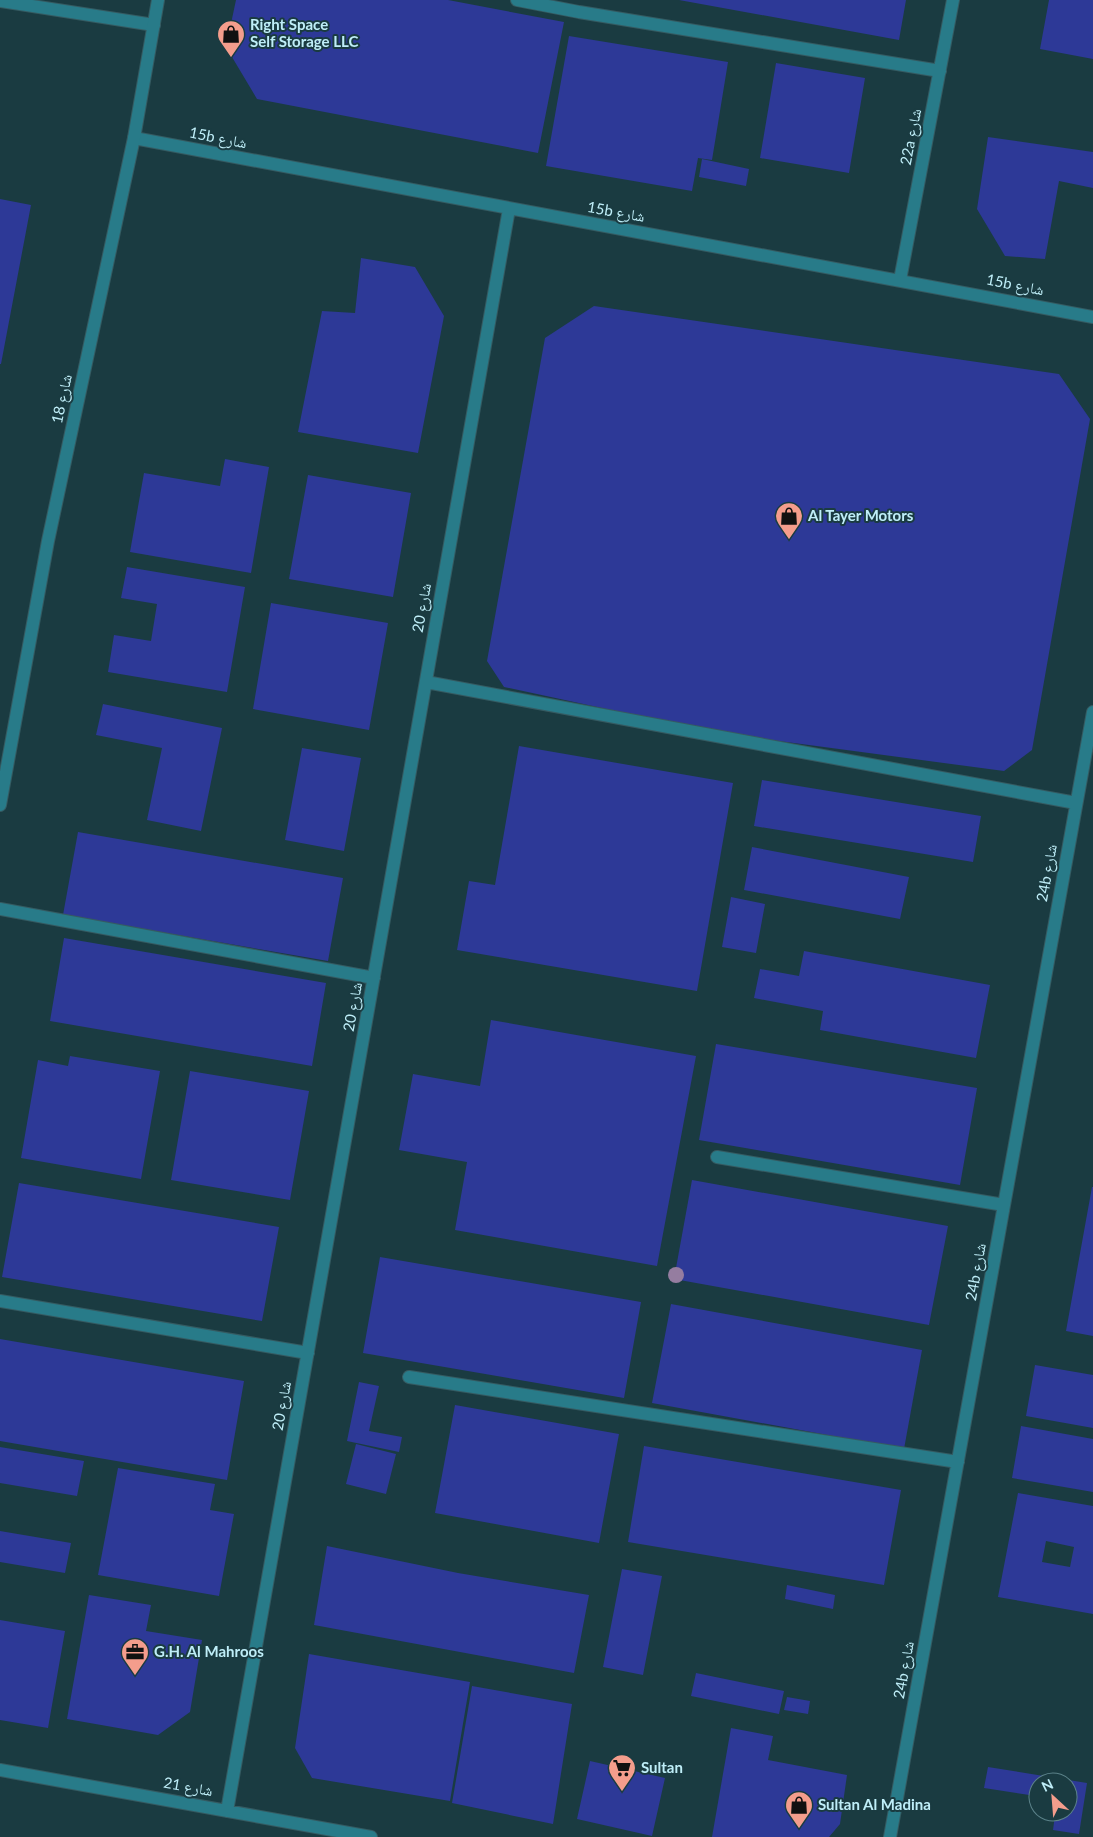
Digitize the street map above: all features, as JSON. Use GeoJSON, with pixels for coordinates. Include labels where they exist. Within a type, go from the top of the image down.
{"type":"FeatureCollection","features":[{"type":"Feature","properties":{"kind":"street","name":"شارع 18"},"geometry":{"type":"LineString","coordinates":[[0,805],[48,541],[134,138],[158,0]]}},
{"type":"Feature","properties":{"kind":"street"},"geometry":{"type":"LineString","coordinates":[[517,0],[579,12],[940,71]]}},
{"type":"Feature","properties":{"kind":"street","name":"22a شارع"},"geometry":{"type":"LineString","coordinates":[[900,280],[953,0]]}},
{"type":"Feature","properties":{"kind":"street"},"geometry":{"type":"LineString","coordinates":[[0,1],[154,25]]}},
{"type":"Feature","properties":{"kind":"street","name":"15b شارع"},"geometry":{"type":"LineString","coordinates":[[134,138],[1093,317]]}},
{"type":"Feature","properties":{"kind":"street","name":"شارع 20"},"geometry":{"type":"LineString","coordinates":[[227,1811],[509,209]]}},
{"type":"Feature","properties":{"kind":"street"},"geometry":{"type":"LineString","coordinates":[[426,682],[1076,803]]}},
{"type":"Feature","properties":{"kind":"street","name":"24b شارع"},"geometry":{"type":"LineString","coordinates":[[890,1837],[1093,712]]}},
{"type":"Feature","properties":{"kind":"street"},"geometry":{"type":"LineString","coordinates":[[0,909],[374,978]]}},
{"type":"Feature","properties":{"kind":"street"},"geometry":{"type":"LineString","coordinates":[[717,1157],[1004,1205]]}},
{"type":"Feature","properties":{"kind":"street"},"geometry":{"type":"LineString","coordinates":[[0,1301],[308,1353]]}},
{"type":"Feature","properties":{"kind":"street"},"geometry":{"type":"LineString","coordinates":[[409,1377],[958,1462]]}},
{"type":"Feature","properties":{"kind":"street","name":"شارع 21"},"geometry":{"type":"LineString","coordinates":[[0,1770],[371,1837]]}},
{"type":"Feature","properties":{"kind":"building"},"geometry":{"type":"Polygon","coordinates":[[[236,0],[448,0],[564,22],[538,153],[257,99],[226,47],[236,0]]]}},
{"type":"Feature","properties":{"kind":"building"},"geometry":{"type":"Polygon","coordinates":[[[679,0],[906,0],[899,40],[679,0]]]}},
{"type":"Feature","properties":{"kind":"building"},"geometry":{"type":"Polygon","coordinates":[[[1049,0],[1093,0],[1093,59],[1040,49],[1049,0]]]}},
{"type":"Feature","properties":{"kind":"building"},"geometry":{"type":"Polygon","coordinates":[[[569,36],[728,62],[712,160],[698,158],[692,191],[546,166],[569,36]]]}},
{"type":"Feature","properties":{"kind":"building"},"geometry":{"type":"Polygon","coordinates":[[[776,63],[865,78],[849,173],[760,158],[776,63]]]}},
{"type":"Feature","properties":{"kind":"building"},"geometry":{"type":"Polygon","coordinates":[[[988,137],[1093,152],[1093,188],[1059,181],[1045,259],[1005,256],[977,209],[988,137]]]}},
{"type":"Feature","properties":{"kind":"building"},"geometry":{"type":"Polygon","coordinates":[[[702,159],[749,169],[746,186],[699,177],[702,159]]]}},
{"type":"Feature","properties":{"kind":"building"},"geometry":{"type":"Polygon","coordinates":[[[0,199],[31,205],[1,364],[0,364],[0,199]]]}},
{"type":"Feature","properties":{"kind":"building"},"geometry":{"type":"Polygon","coordinates":[[[361,258],[415,267],[444,316],[418,453],[298,432],[322,311],[355,313],[361,258]]]}},
{"type":"Feature","properties":{"kind":"building","name":"Al Tayer Motors"},"geometry":{"type":"Polygon","coordinates":[[[594,306],[1059,374],[1090,419],[1032,750],[1004,771],[718,733],[504,687],[487,661],[545,338],[594,306]]]}},
{"type":"Feature","properties":{"kind":"building"},"geometry":{"type":"Polygon","coordinates":[[[225,459],[269,467],[251,573],[130,552],[144,473],[220,486],[225,459]]]}},
{"type":"Feature","properties":{"kind":"building"},"geometry":{"type":"Polygon","coordinates":[[[308,475],[411,493],[393,597],[289,579],[308,475]]]}},
{"type":"Feature","properties":{"kind":"building"},"geometry":{"type":"Polygon","coordinates":[[[127,567],[245,587],[227,692],[108,672],[114,635],[151,641],[157,604],[121,598],[127,567]]]}},
{"type":"Feature","properties":{"kind":"building"},"geometry":{"type":"Polygon","coordinates":[[[271,603],[388,623],[369,730],[253,709],[271,603]]]}},
{"type":"Feature","properties":{"kind":"building"},"geometry":{"type":"Polygon","coordinates":[[[103,704],[222,728],[201,831],[147,820],[162,748],[96,735],[103,704]]]}},
{"type":"Feature","properties":{"kind":"building"},"geometry":{"type":"Polygon","coordinates":[[[519,746],[733,783],[697,991],[457,950],[469,881],[495,885],[519,746]]]}},
{"type":"Feature","properties":{"kind":"building"},"geometry":{"type":"Polygon","coordinates":[[[302,748],[361,758],[344,851],[285,840],[302,748]]]}},
{"type":"Feature","properties":{"kind":"building"},"geometry":{"type":"Polygon","coordinates":[[[762,780],[981,816],[973,862],[754,826],[762,780]]]}},
{"type":"Feature","properties":{"kind":"building"},"geometry":{"type":"Polygon","coordinates":[[[78,832],[343,878],[328,961],[63,915],[78,832]]]}},
{"type":"Feature","properties":{"kind":"building"},"geometry":{"type":"Polygon","coordinates":[[[752,847],[909,877],[900,919],[744,890],[752,847]]]}},
{"type":"Feature","properties":{"kind":"building"},"geometry":{"type":"Polygon","coordinates":[[[731,897],[765,904],[756,953],[722,947],[731,897]]]}},
{"type":"Feature","properties":{"kind":"building"},"geometry":{"type":"Polygon","coordinates":[[[64,938],[326,983],[312,1066],[50,1021],[64,938]]]}},
{"type":"Feature","properties":{"kind":"building"},"geometry":{"type":"Polygon","coordinates":[[[804,951],[990,985],[976,1058],[820,1030],[823,1011],[754,998],[760,969],[799,976],[804,951]]]}},
{"type":"Feature","properties":{"kind":"building"},"geometry":{"type":"Polygon","coordinates":[[[491,1020],[696,1056],[657,1266],[455,1230],[467,1162],[399,1150],[413,1074],[480,1086],[491,1020]]]}},
{"type":"Feature","properties":{"kind":"building"},"geometry":{"type":"Polygon","coordinates":[[[716,1044],[977,1088],[960,1185],[699,1140],[716,1044]]]}},
{"type":"Feature","properties":{"kind":"building"},"geometry":{"type":"Polygon","coordinates":[[[70,1056],[160,1071],[141,1179],[21,1158],[38,1060],[68,1066],[70,1056]]]}},
{"type":"Feature","properties":{"kind":"building"},"geometry":{"type":"Polygon","coordinates":[[[190,1071],[309,1091],[290,1200],[171,1180],[190,1071]]]}},
{"type":"Feature","properties":{"kind":"building"},"geometry":{"type":"Polygon","coordinates":[[[692,1180],[948,1226],[929,1325],[674,1279],[692,1180]]]}},
{"type":"Feature","properties":{"kind":"building"},"geometry":{"type":"Polygon","coordinates":[[[19,1183],[279,1227],[262,1321],[2,1277],[19,1183]]]}},
{"type":"Feature","properties":{"kind":"building"},"geometry":{"type":"Polygon","coordinates":[[[1093,1187],[1093,1336],[1066,1331],[1093,1187]]]}},
{"type":"Feature","properties":{"kind":"building"},"geometry":{"type":"Polygon","coordinates":[[[380,1257],[641,1302],[624,1398],[363,1353],[380,1257]]]}},
{"type":"Feature","properties":{"kind":"building"},"geometry":{"type":"Polygon","coordinates":[[[671,1304],[922,1350],[904,1449],[652,1403],[671,1304]]]}},
{"type":"Feature","properties":{"kind":"building"},"geometry":{"type":"Polygon","coordinates":[[[0,1339],[244,1381],[227,1480],[0,1441],[0,1339]]]}},
{"type":"Feature","properties":{"kind":"building"},"geometry":{"type":"Polygon","coordinates":[[[1035,1365],[1093,1375],[1093,1428],[1026,1416],[1035,1365]]]}},
{"type":"Feature","properties":{"kind":"building"},"geometry":{"type":"Polygon","coordinates":[[[359,1382],[379,1386],[369,1431],[402,1437],[399,1452],[347,1441],[359,1382]]]}},
{"type":"Feature","properties":{"kind":"building"},"geometry":{"type":"Polygon","coordinates":[[[455,1405],[619,1434],[599,1543],[435,1513],[455,1405]]]}},
{"type":"Feature","properties":{"kind":"building"},"geometry":{"type":"Polygon","coordinates":[[[1021,1426],[1093,1439],[1093,1492],[1012,1478],[1021,1426]]]}},
{"type":"Feature","properties":{"kind":"building"},"geometry":{"type":"Polygon","coordinates":[[[356,1444],[396,1454],[386,1494],[346,1484],[356,1444]]]}},
{"type":"Feature","properties":{"kind":"building"},"geometry":{"type":"Polygon","coordinates":[[[644,1446],[901,1490],[884,1585],[628,1542],[644,1446]]]}},
{"type":"Feature","properties":{"kind":"building"},"geometry":{"type":"Polygon","coordinates":[[[0,1447],[84,1461],[77,1496],[0,1483],[0,1447]]]}},
{"type":"Feature","properties":{"kind":"building"},"geometry":{"type":"Polygon","coordinates":[[[118,1468],[215,1484],[210,1510],[234,1514],[219,1596],[98,1575],[118,1468]]]}},
{"type":"Feature","properties":{"kind":"building"},"geometry":{"type":"Polygon","coordinates":[[[1018,1493],[1093,1506],[1093,1614],[998,1597],[1018,1493]],[[1046,1541],[1042,1562],[1070,1567],[1074,1547],[1046,1541]]]}},
{"type":"Feature","properties":{"kind":"building"},"geometry":{"type":"Polygon","coordinates":[[[0,1531],[71,1543],[65,1573],[0,1562],[0,1531]]]}},
{"type":"Feature","properties":{"kind":"building"},"geometry":{"type":"Polygon","coordinates":[[[327,1546],[458,1573],[589,1595],[574,1673],[314,1625],[327,1546]]]}},
{"type":"Feature","properties":{"kind":"building"},"geometry":{"type":"Polygon","coordinates":[[[622,1569],[662,1576],[643,1675],[603,1667],[622,1569]]]}},
{"type":"Feature","properties":{"kind":"building"},"geometry":{"type":"Polygon","coordinates":[[[787,1585],[835,1595],[833,1609],[785,1599],[787,1585]]]}},
{"type":"Feature","properties":{"kind":"building","name":"G.H. Al Mahroos"},"geometry":{"type":"Polygon","coordinates":[[[89,1595],[151,1605],[146,1631],[202,1640],[190,1712],[158,1735],[67,1719],[89,1595]]]}},
{"type":"Feature","properties":{"kind":"building"},"geometry":{"type":"Polygon","coordinates":[[[0,1620],[65,1631],[48,1728],[0,1720],[0,1620]]]}},
{"type":"Feature","properties":{"kind":"building"},"geometry":{"type":"Polygon","coordinates":[[[309,1654],[470,1682],[450,1801],[312,1778],[295,1748],[309,1654]]]}},
{"type":"Feature","properties":{"kind":"building"},"geometry":{"type":"Polygon","coordinates":[[[696,1673],[784,1691],[779,1714],[691,1696],[696,1673]]]}},
{"type":"Feature","properties":{"kind":"building"},"geometry":{"type":"Polygon","coordinates":[[[472,1686],[572,1704],[553,1824],[452,1803],[472,1686]]]}},
{"type":"Feature","properties":{"kind":"building"},"geometry":{"type":"Polygon","coordinates":[[[787,1697],[810,1701],[808,1714],[784,1710],[787,1697]]]}},
{"type":"Feature","properties":{"kind":"building"},"geometry":{"type":"Polygon","coordinates":[[[731,1728],[773,1736],[768,1760],[847,1775],[840,1824],[829,1837],[712,1837],[731,1728]]]}},
{"type":"Feature","properties":{"kind":"building"},"geometry":{"type":"Polygon","coordinates":[[[590,1761],[665,1778],[652,1836],[577,1819],[590,1761]]]}},
{"type":"Feature","properties":{"kind":"building"},"geometry":{"type":"Polygon","coordinates":[[[988,1767],[1028,1773],[1028,1795],[984,1788],[988,1767]]]}},
{"type":"Feature","properties":{"kind":"building"},"geometry":{"type":"Polygon","coordinates":[[[1078,1782],[1087,1783],[1079,1834],[1053,1830],[1054,1822],[1078,1822],[1078,1782]]]}},
{"type":"Feature","properties":{"kind":"place","name":"Right Space Self Storage LLC"},"geometry":{"type":"Point","coordinates":[231,58]}},
{"type":"Feature","properties":{"kind":"place","name":"Al Tayer Motors"},"geometry":{"type":"Point","coordinates":[789,540]}},
{"type":"Feature","properties":{"kind":"place","name":"G.H. Al Mahroos"},"geometry":{"type":"Point","coordinates":[135,1676]}},
{"type":"Feature","properties":{"kind":"place","name":"Sultan"},"geometry":{"type":"Point","coordinates":[622,1792]}},
{"type":"Feature","properties":{"kind":"place","name":"Sultan Al Madina"},"geometry":{"type":"Point","coordinates":[799,1829]}}]}
